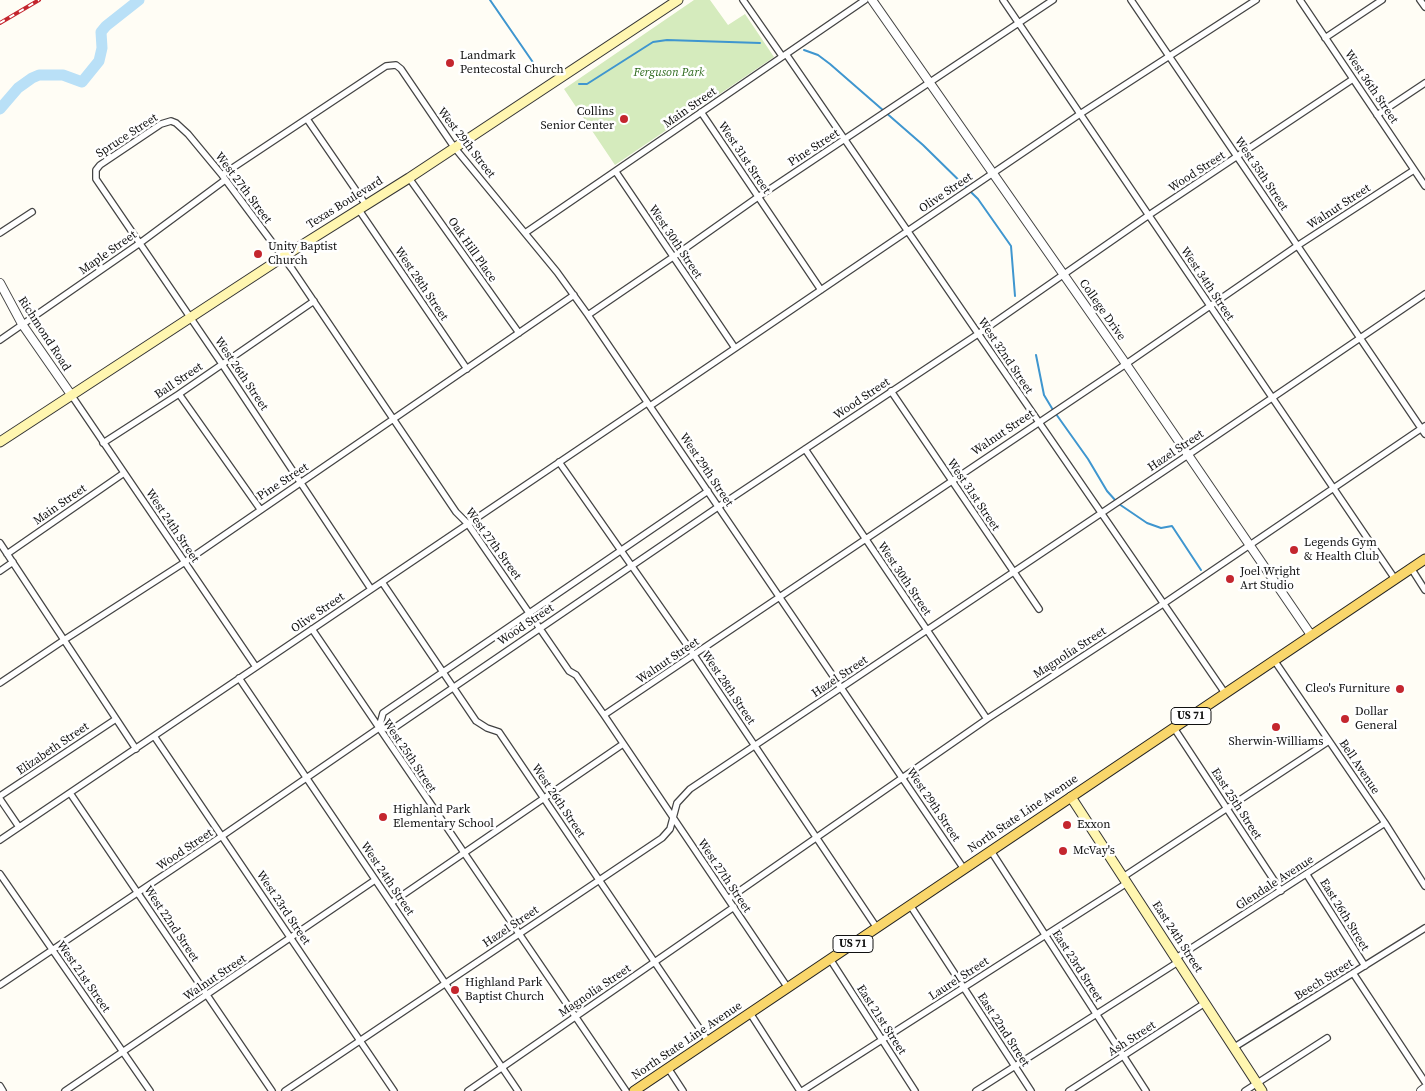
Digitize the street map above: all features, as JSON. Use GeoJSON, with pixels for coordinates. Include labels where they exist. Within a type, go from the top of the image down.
{"type":"FeatureCollection","features":[{"type":"Feature","properties":{"kind":"main road","name":"Texas Boulevard"},"geometry":{"type":"LineString","coordinates":[[0,442],[283,257],[409,178],[678,0]]}},
{"type":"Feature","properties":{"kind":"main road","name":"North State Line Avenue"},"geometry":{"type":"LineString","coordinates":[[634,1091],[1425,558]]}},
{"type":"Feature","properties":{"kind":"main road","name":"East 24th Street"},"geometry":{"type":"LineString","coordinates":[[1071,797],[1259,1087]]}},
{"type":"Feature","properties":{"kind":"street","name":"West 32nd Street"},"geometry":{"type":"LineString","coordinates":[[743,0],[845,140],[1225,694]]}},
{"type":"Feature","properties":{"kind":"street","name":"Main Street"},"geometry":{"type":"LineString","coordinates":[[525,233],[866,0]]}},
{"type":"Feature","properties":{"kind":"street","name":"College Drive"},"geometry":{"type":"LineString","coordinates":[[872,0],[1064,274],[1311,635]]}},
{"type":"Feature","properties":{"kind":"street","name":"West 34th Street"},"geometry":{"type":"LineString","coordinates":[[1003,0],[1395,578]]}},
{"type":"Feature","properties":{"kind":"street","name":"Pine Street"},"geometry":{"type":"LineString","coordinates":[[588,315],[673,258],[758,197],[884,115],[1053,0]]}},
{"type":"Feature","properties":{"kind":"street","name":"West 35th Street"},"geometry":{"type":"LineString","coordinates":[[1130,0],[1424,430]]}},
{"type":"Feature","properties":{"kind":"street","name":"Olive Street"},"geometry":{"type":"LineString","coordinates":[[0,840],[559,462],[735,348],[1080,114],[1256,0]]}},
{"type":"Feature","properties":{"kind":"street","name":"West 36th Street"},"geometry":{"type":"LineString","coordinates":[[1300,0],[1425,186]]}},
{"type":"Feature","properties":{"kind":"street"},"geometry":{"type":"LineString","coordinates":[[1325,38],[1382,0]]}},
{"type":"Feature","properties":{"kind":"street"},"geometry":{"type":"LineString","coordinates":[[1420,0],[1425,7]]}},
{"type":"Feature","properties":{"kind":"street","name":"Maple Street"},"geometry":{"type":"LineString","coordinates":[[0,340],[140,243],[224,178],[307,118],[391,64],[396,65],[400,69],[417,93]]}},
{"type":"Feature","properties":{"kind":"street","name":"Wood Street"},"geometry":{"type":"LineString","coordinates":[[0,985],[379,728],[394,728],[718,507],[978,334],[1149,215],[1353,79]]}},
{"type":"Feature","properties":{"kind":"street"},"geometry":{"type":"LineString","coordinates":[[1377,115],[1425,83]]}},
{"type":"Feature","properties":{"kind":"street","name":"West 29th Street"},"geometry":{"type":"LineString","coordinates":[[417,93],[454,147],[525,233],[588,315],[964,869]]}},
{"type":"Feature","properties":{"kind":"street","name":"West 31st Street"},"geometry":{"type":"LineString","coordinates":[[701,112],[821,290]]}},
{"type":"Feature","properties":{"kind":"street","name":"West 28th Street"},"geometry":{"type":"LineString","coordinates":[[307,118],[467,369]]}},
{"type":"Feature","properties":{"kind":"street","name":"West 27th Street"},"geometry":{"type":"LineString","coordinates":[[171,121],[188,134],[224,178],[283,257],[456,512],[468,524],[569,671],[576,675],[604,715],[788,988]]}},
{"type":"Feature","properties":{"kind":"street","name":"Spruce Street"},"geometry":{"type":"LineString","coordinates":[[96,170],[100,165],[161,124],[171,121]]}},
{"type":"Feature","properties":{"kind":"street","name":"West 26th Street"},"geometry":{"type":"LineString","coordinates":[[96,170],[96,179],[191,317],[372,589]]}},
{"type":"Feature","properties":{"kind":"street","name":"Walnut Street"},"geometry":{"type":"LineString","coordinates":[[604,715],[1126,364],[1297,246],[1414,170]]}},
{"type":"Feature","properties":{"kind":"street","name":"West 30th Street"},"geometry":{"type":"LineString","coordinates":[[616,172],[735,348]]}},
{"type":"Feature","properties":{"kind":"street","name":"Oak Hill Place"},"geometry":{"type":"LineString","coordinates":[[409,178],[519,333]]}},
{"type":"Feature","properties":{"kind":"street"},"geometry":{"type":"LineString","coordinates":[[0,233],[32,212]]}},
{"type":"Feature","properties":{"kind":"street","name":"Richmond Road"},"geometry":{"type":"LineString","coordinates":[[0,283],[22,324],[72,396]]}},
{"type":"Feature","properties":{"kind":"street","name":"Hazel Street"},"geometry":{"type":"LineString","coordinates":[[285,1091],[662,838],[670,829],[677,803],[690,789],[1425,294]]}},
{"type":"Feature","properties":{"kind":"street","name":"Pine Street"},"geometry":{"type":"LineString","coordinates":[[0,684],[185,562],[574,296]]}},
{"type":"Feature","properties":{"kind":"street","name":"Ball Street"},"geometry":{"type":"LineString","coordinates":[[103,443],[179,394],[314,301]]}},
{"type":"Feature","properties":{"kind":"street","name":"West 31st Street"},"geometry":{"type":"LineString","coordinates":[[891,391],[1039,609]]}},
{"type":"Feature","properties":{"kind":"street"},"geometry":{"type":"LineString","coordinates":[[179,394],[260,509]]}},
{"type":"Feature","properties":{"kind":"street","name":"West 24th Street"},"geometry":{"type":"LineString","coordinates":[[72,396],[256,667]]}},
{"type":"Feature","properties":{"kind":"street","name":"Magnolia Street"},"geometry":{"type":"LineString","coordinates":[[728,898],[987,719],[1424,430]]}},
{"type":"Feature","properties":{"kind":"street","name":"West 30th Street"},"geometry":{"type":"LineString","coordinates":[[805,449],[987,719]]}},
{"type":"Feature","properties":{"kind":"street","name":"West 28th Street"},"geometry":{"type":"LineString","coordinates":[[559,462],[694,655],[877,928]]}},
{"type":"Feature","properties":{"kind":"street","name":"Main Street"},"geometry":{"type":"LineString","coordinates":[[7,554],[124,473]]}},
{"type":"Feature","properties":{"kind":"street","name":"Wood Street"},"geometry":{"type":"LineString","coordinates":[[379,728],[383,713],[708,491]]}},
{"type":"Feature","properties":{"kind":"street"},"geometry":{"type":"LineString","coordinates":[[0,543],[136,749]]}},
{"type":"Feature","properties":{"kind":"street"},"geometry":{"type":"LineString","coordinates":[[0,571],[13,562]]}},
{"type":"Feature","properties":{"kind":"street"},"geometry":{"type":"LineString","coordinates":[[1411,568],[1425,590]]}},
{"type":"Feature","properties":{"kind":"street","name":"West 26th Street"},"geometry":{"type":"LineString","coordinates":[[382,582],[476,721],[498,732],[708,1041]]}},
{"type":"Feature","properties":{"kind":"street","name":"West 25th Street"},"geometry":{"type":"LineString","coordinates":[[312,629],[463,854],[626,1091]]}},
{"type":"Feature","properties":{"kind":"street","name":"Bell Avenue"},"geometry":{"type":"LineString","coordinates":[[1274,660],[1385,823],[1425,886]]}},
{"type":"Feature","properties":{"kind":"street","name":"West 24th Street"},"geometry":{"type":"LineString","coordinates":[[239,678],[518,1091]]}},
{"type":"Feature","properties":{"kind":"street","name":"Elizabeth Street"},"geometry":{"type":"LineString","coordinates":[[0,798],[116,719]]}},
{"type":"Feature","properties":{"kind":"street","name":"East 25th Street"},"geometry":{"type":"LineString","coordinates":[[1174,728],[1281,891]]}},
{"type":"Feature","properties":{"kind":"street","name":"West 23rd Street"},"geometry":{"type":"LineString","coordinates":[[154,736],[394,1091]]}},
{"type":"Feature","properties":{"kind":"street","name":"Laurel Street"},"geometry":{"type":"LineString","coordinates":[[801,1091],[1045,935],[1329,741]]}},
{"type":"Feature","properties":{"kind":"street"},"geometry":{"type":"LineString","coordinates":[[391,903],[623,744]]}},
{"type":"Feature","properties":{"kind":"street","name":"West 22nd Street"},"geometry":{"type":"LineString","coordinates":[[70,793],[272,1091]]}},
{"type":"Feature","properties":{"kind":"street"},"geometry":{"type":"LineString","coordinates":[[0,798],[19,827]]}},
{"type":"Feature","properties":{"kind":"street","name":"Glendale Avenue"},"geometry":{"type":"LineString","coordinates":[[976,1091],[1385,823]]}},
{"type":"Feature","properties":{"kind":"street","name":"East 23rd Street"},"geometry":{"type":"LineString","coordinates":[[991,851],[1146,1091]]}},
{"type":"Feature","properties":{"kind":"street","name":"West 21st Street"},"geometry":{"type":"LineString","coordinates":[[0,874],[150,1091]]}},
{"type":"Feature","properties":{"kind":"street","name":"East 26th Street"},"geometry":{"type":"LineString","coordinates":[[1307,874],[1365,966]]}},
{"type":"Feature","properties":{"kind":"street","name":"Walnut Street"},"geometry":{"type":"LineString","coordinates":[[64,1091],[375,880]]}},
{"type":"Feature","properties":{"kind":"street","name":"East 22nd Street"},"geometry":{"type":"LineString","coordinates":[[910,905],[1031,1091]]}},
{"type":"Feature","properties":{"kind":"street","name":"Magnolia Street"},"geometry":{"type":"LineString","coordinates":[[468,1091],[734,907]]}},
{"type":"Feature","properties":{"kind":"street","name":"Beech Street"},"geometry":{"type":"LineString","coordinates":[[1233,1048],[1425,928]]}},
{"type":"Feature","properties":{"kind":"street","name":"East 21st Street"},"geometry":{"type":"LineString","coordinates":[[830,959],[915,1091]]}},
{"type":"Feature","properties":{"kind":"street"},"geometry":{"type":"LineString","coordinates":[[1353,973],[1425,1082]]}},
{"type":"Feature","properties":{"kind":"street","name":"Ash Street"},"geometry":{"type":"LineString","coordinates":[[1069,1091],[1205,1003]]}},
{"type":"Feature","properties":{"kind":"street"},"geometry":{"type":"LineString","coordinates":[[750,1013],[801,1091]]}},
{"type":"Feature","properties":{"kind":"street"},"geometry":{"type":"LineString","coordinates":[[1245,1091],[1259,1087],[1327,1038]]}},
{"type":"Feature","properties":{"kind":"street"},"geometry":{"type":"LineString","coordinates":[[668,1068],[683,1091]]}},
{"type":"Feature","properties":{"kind":"street"},"geometry":{"type":"LineString","coordinates":[[0,1086],[3,1091]]}},
{"type":"Feature","properties":{"kind":"street"},"geometry":{"type":"LineString","coordinates":[[1421,1091],[1425,1088]]}},
{"type":"Feature","properties":{"kind":"green space","name":"Ferguson Park"},"geometry":{"type":"Polygon","coordinates":[[[694,0],[710,0],[728,25],[745,14],[774,57],[615,165],[564,89],[694,0]]]}},
{"type":"Feature","properties":{"kind":"waterway"},"geometry":{"type":"LineString","coordinates":[[0,109],[18,88],[39,75],[63,75],[82,82],[99,61],[102,48],[101,32],[139,0]]}},
{"type":"Feature","properties":{"kind":"waterway"},"geometry":{"type":"LineString","coordinates":[[490,0],[541,74]]}},
{"type":"Feature","properties":{"kind":"waterway"},"geometry":{"type":"LineString","coordinates":[[579,84],[587,84],[653,42],[667,40],[760,43]]}},
{"type":"Feature","properties":{"kind":"waterway"},"geometry":{"type":"LineString","coordinates":[[804,50],[818,55],[830,64],[923,145],[978,199],[1011,246],[1015,296]]}},
{"type":"Feature","properties":{"kind":"waterway"},"geometry":{"type":"LineString","coordinates":[[1036,355],[1044,395],[1053,410]]}},
{"type":"Feature","properties":{"kind":"waterway"},"geometry":{"type":"LineString","coordinates":[[1056,414],[1088,459],[1107,491],[1116,501]]}},
{"type":"Feature","properties":{"kind":"waterway"},"geometry":{"type":"LineString","coordinates":[[1119,504],[1147,523],[1161,528],[1172,526],[1201,570]]}},
{"type":"Feature","properties":{"kind":"railway"},"geometry":{"type":"LineString","coordinates":[[0,23],[39,0]]}},
{"type":"Feature","properties":{"kind":"place","name":"Landmark Pentecostal Church"},"geometry":{"type":"Point","coordinates":[450,63]}},
{"type":"Feature","properties":{"kind":"place","name":"Collins Senior Center"},"geometry":{"type":"Point","coordinates":[624,119]}},
{"type":"Feature","properties":{"kind":"place","name":"Unity Baptist Church"},"geometry":{"type":"Point","coordinates":[258,254]}},
{"type":"Feature","properties":{"kind":"place","name":"Legends Gym & Health Club"},"geometry":{"type":"Point","coordinates":[1294,550]}},
{"type":"Feature","properties":{"kind":"place","name":"Joel Wright Art Studio"},"geometry":{"type":"Point","coordinates":[1230,579]}},
{"type":"Feature","properties":{"kind":"place","name":"Cleo's Furniture"},"geometry":{"type":"Point","coordinates":[1400,689]}},
{"type":"Feature","properties":{"kind":"place","name":"Dollar General"},"geometry":{"type":"Point","coordinates":[1345,719]}},
{"type":"Feature","properties":{"kind":"place","name":"Sherwin-Williams"},"geometry":{"type":"Point","coordinates":[1276,727]}},
{"type":"Feature","properties":{"kind":"place","name":"Highland Park Elementary School"},"geometry":{"type":"Point","coordinates":[383,817]}},
{"type":"Feature","properties":{"kind":"place","name":"Exxon"},"geometry":{"type":"Point","coordinates":[1067,825]}},
{"type":"Feature","properties":{"kind":"place","name":"McVay's"},"geometry":{"type":"Point","coordinates":[1063,851]}},
{"type":"Feature","properties":{"kind":"place","name":"Highland Park Baptist Church"},"geometry":{"type":"Point","coordinates":[455,990]}}]}
